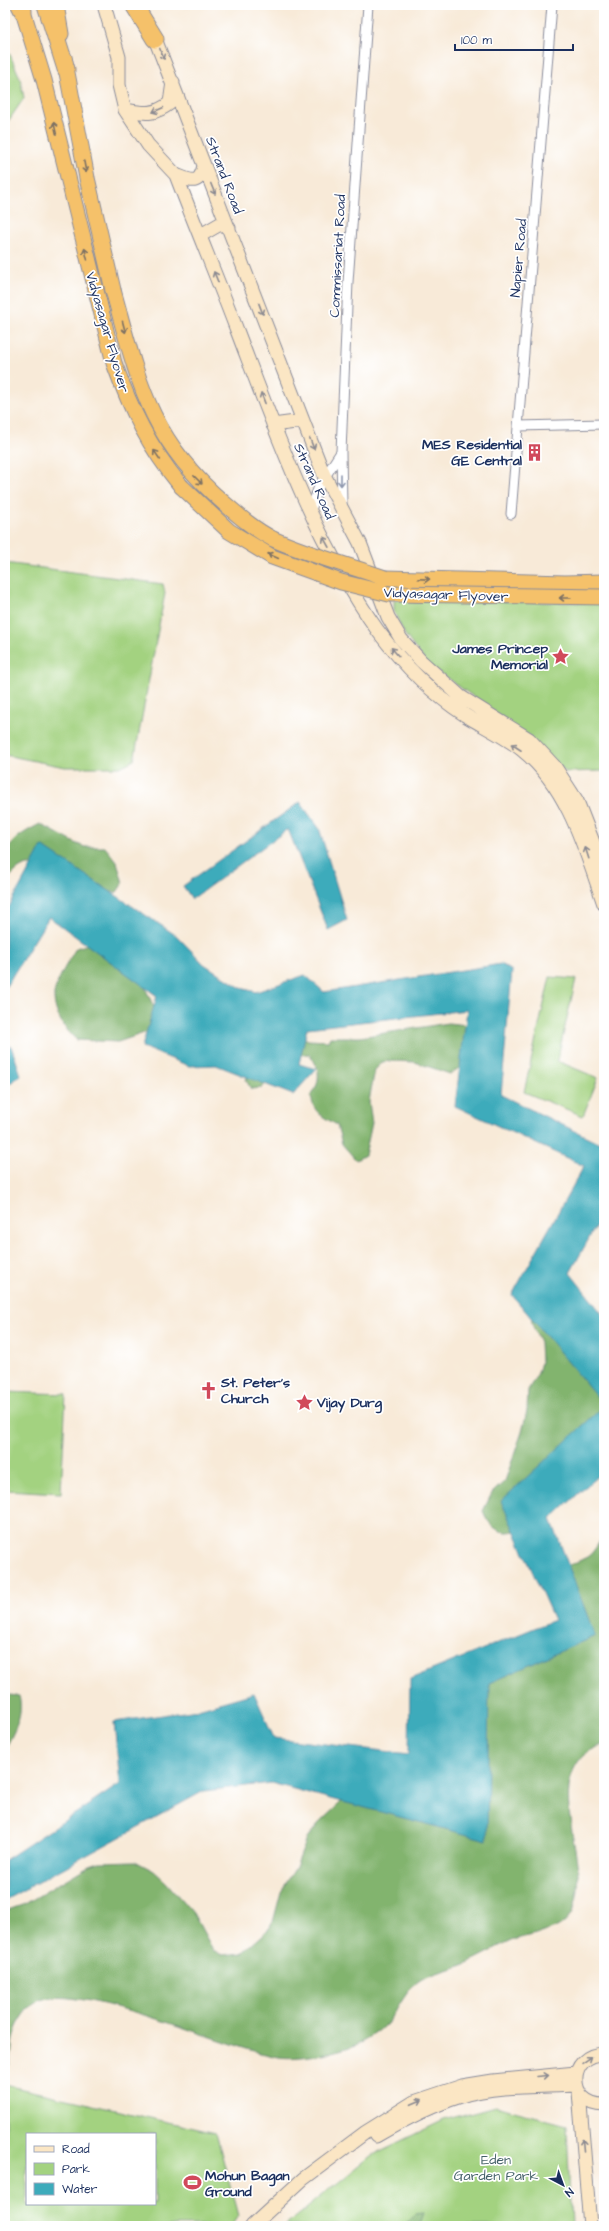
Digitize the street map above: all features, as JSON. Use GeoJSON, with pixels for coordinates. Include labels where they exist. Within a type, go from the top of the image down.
{"type":"FeatureCollection","features":[{"type":"Feature","properties":{"kind":"highway"},"geometry":{"type":"LineString","coordinates":[[46,5],[66,69]]}},
{"type":"Feature","properties":{"kind":"highway","name":"Vidyasagar Flyover"},"geometry":{"type":"LineString","coordinates":[[56,5],[66,69],[89,186],[113,290],[139,382],[154,418],[176,454],[196,478],[242,519],[273,538],[385,578],[565,583],[604,582]]}},
{"type":"Feature","properties":{"kind":"highway"},"geometry":{"type":"LineString","coordinates":[[134,5],[155,39]]}},
{"type":"Feature","properties":{"kind":"highway","name":"Vidyasagar Flyover"},"geometry":{"type":"LineString","coordinates":[[21,7],[44,80],[114,363],[129,404],[148,442],[181,486],[229,531],[272,557],[341,582],[389,594],[604,598]]}},
{"type":"Feature","properties":{"kind":"main road","name":"Strand Road"},"geometry":{"type":"LineString","coordinates":[[104,5],[119,57],[119,85],[125,110],[148,145],[176,175],[201,235],[272,424],[310,513],[358,600],[395,652],[440,696],[463,714],[521,749],[545,774],[563,800],[584,844],[604,904]]}},
{"type":"Feature","properties":{"kind":"main road","name":"Strand Road"},"geometry":{"type":"LineString","coordinates":[[142,5],[324,475],[360,543],[388,617],[401,639],[421,661],[461,697],[529,739],[555,768],[577,801],[604,870]]}},
{"type":"Feature","properties":{"kind":"main road"},"geometry":{"type":"LineString","coordinates":[[125,110],[145,114],[158,112],[170,103],[173,82]]}},
{"type":"Feature","properties":{"kind":"main road"},"geometry":{"type":"LineString","coordinates":[[176,175],[193,181],[197,180],[202,175],[204,166]]}},
{"type":"Feature","properties":{"kind":"main road"},"geometry":{"type":"LineString","coordinates":[[201,235],[220,224],[229,228]]}},
{"type":"Feature","properties":{"kind":"main road"},"geometry":{"type":"LineString","coordinates":[[272,424],[303,420]]}},
{"type":"Feature","properties":{"kind":"main road"},"geometry":{"type":"LineString","coordinates":[[590,2226],[577,2083],[584,2060],[591,2056],[604,2054]]}},
{"type":"Feature","properties":{"kind":"main road"},"geometry":{"type":"LineString","coordinates":[[577,2083],[590,2103],[604,2105]]}},
{"type":"Feature","properties":{"kind":"main road"},"geometry":{"type":"LineString","coordinates":[[252,2226],[303,2179],[366,2132],[414,2102],[470,2085],[577,2083]]}},
{"type":"Feature","properties":{"kind":"main road"},"geometry":{"type":"LineString","coordinates":[[264,2226],[310,2185],[370,2140],[413,2114],[461,2096],[493,2090],[577,2083]]}},
{"type":"Feature","properties":{"kind":"street","name":"Commissariat Road"},"geometry":{"type":"LineString","coordinates":[[342,509],[341,452],[348,282],[368,5]]}},
{"type":"Feature","properties":{"kind":"street","name":"Napier Road"},"geometry":{"type":"LineString","coordinates":[[511,514],[552,5]]}},
{"type":"Feature","properties":{"kind":"street"},"geometry":{"type":"LineString","coordinates":[[518,426],[604,424]]}},
{"type":"Feature","properties":{"kind":"street"},"geometry":{"type":"LineString","coordinates":[[310,513],[324,475],[341,452]]}},
{"type":"Feature","properties":{"kind":"green space"},"geometry":{"type":"Polygon","coordinates":[[[5,43],[20,78],[24,98],[5,126],[5,43]]]}},
{"type":"Feature","properties":{"kind":"green space"},"geometry":{"type":"Polygon","coordinates":[[[5,563],[163,584],[165,593],[134,760],[120,767],[65,767],[5,755],[5,563]]]}},
{"type":"Feature","properties":{"kind":"green space"},"geometry":{"type":"Polygon","coordinates":[[[394,600],[604,603],[604,771],[566,772],[481,702],[427,664],[405,635],[394,612],[394,600]]]}},
{"type":"Feature","properties":{"kind":"green space"},"geometry":{"type":"Polygon","coordinates":[[[40,824],[85,847],[105,847],[117,862],[123,883],[117,892],[107,892],[41,865],[24,866],[5,882],[7,852],[10,846],[14,840],[40,824]]]}},
{"type":"Feature","properties":{"kind":"green space"},"geometry":{"type":"Polygon","coordinates":[[[95,942],[141,979],[159,1018],[147,1032],[118,1042],[77,1040],[61,1021],[54,1003],[54,992],[59,979],[76,948],[95,942]]]}},
{"type":"Feature","properties":{"kind":"green space"},"geometry":{"type":"Polygon","coordinates":[[[550,977],[576,979],[557,1061],[598,1078],[583,1116],[524,1092],[550,977]]]}},
{"type":"Feature","properties":{"kind":"green space"},"geometry":{"type":"Polygon","coordinates":[[[448,1023],[467,1025],[472,1036],[459,1068],[450,1074],[415,1062],[382,1062],[375,1070],[369,1102],[372,1123],[365,1155],[356,1160],[342,1144],[337,1125],[320,1114],[314,1107],[311,1096],[317,1086],[318,1070],[309,1054],[295,1057],[289,1061],[277,1071],[262,1088],[251,1089],[246,1080],[262,1032],[300,1035],[308,1040],[328,1041],[330,1037],[360,1037],[448,1023]]]}},
{"type":"Feature","properties":{"kind":"green space"},"geometry":{"type":"Polygon","coordinates":[[[530,1303],[604,1343],[604,1456],[532,1522],[510,1532],[500,1531],[491,1524],[483,1511],[492,1493],[505,1481],[522,1432],[527,1411],[528,1390],[538,1373],[541,1362],[540,1342],[532,1324],[530,1303]]]}},
{"type":"Feature","properties":{"kind":"green space"},"geometry":{"type":"Polygon","coordinates":[[[5,1392],[66,1394],[61,1493],[5,1490],[5,1392]]]}},
{"type":"Feature","properties":{"kind":"green space"},"geometry":{"type":"Polygon","coordinates":[[[604,1537],[604,1744],[585,1754],[574,1770],[569,1788],[569,1809],[578,1873],[577,1894],[572,1912],[567,1919],[553,1929],[512,1941],[465,1964],[421,1980],[409,1991],[381,2029],[372,2036],[342,2049],[308,2056],[287,2058],[279,2057],[256,2052],[115,2007],[81,1999],[54,1998],[35,2003],[21,2020],[14,2034],[11,2061],[5,2072],[5,1911],[25,1904],[90,1865],[99,1862],[135,1861],[154,1871],[166,1882],[193,1913],[213,1950],[222,1955],[242,1953],[265,1933],[273,1922],[281,1892],[296,1867],[307,1839],[318,1824],[354,1790],[403,1776],[424,1727],[560,1629],[560,1570],[590,1555],[604,1537]]]}},
{"type":"Feature","properties":{"kind":"green space"},"geometry":{"type":"Polygon","coordinates":[[[9,1695],[19,1696],[20,1710],[12,1736],[5,1749],[5,1698],[9,1695]]]}},
{"type":"Feature","properties":{"kind":"green space","name":"Mohun Bagan Ground"},"geometry":{"type":"Polygon","coordinates":[[[5,2085],[216,2133],[238,2216],[231,2226],[5,2226],[5,2085]]]}},
{"type":"Feature","properties":{"kind":"green space","name":"Eden Garden Park"},"geometry":{"type":"Polygon","coordinates":[[[495,2106],[567,2125],[571,2226],[285,2226],[372,2155],[444,2120],[495,2106]]]}},
{"type":"Feature","properties":{"kind":"green space"},"geometry":{"type":"Polygon","coordinates":[[[424,2213],[420,2226],[403,2226],[415,2214],[424,2213]]]}},
{"type":"Feature","properties":{"kind":"water"},"geometry":{"type":"Polygon","coordinates":[[[300,802],[319,828],[347,920],[328,930],[288,829],[192,899],[183,886],[300,802]]]}},
{"type":"Feature","properties":{"kind":"water"},"geometry":{"type":"Polygon","coordinates":[[[42,846],[177,936],[204,964],[241,988],[256,992],[305,975],[324,992],[501,964],[512,971],[501,1095],[604,1145],[604,1211],[570,1273],[604,1316],[604,1405],[512,1295],[584,1166],[455,1106],[467,1010],[307,1028],[299,1064],[316,1069],[293,1095],[216,1065],[189,1066],[142,1047],[157,996],[49,917],[5,988],[5,914],[42,846]]]}},
{"type":"Feature","properties":{"kind":"water"},"geometry":{"type":"Polygon","coordinates":[[[11,1046],[21,1075],[5,1087],[5,1047],[11,1046]]]}},
{"type":"Feature","properties":{"kind":"water"},"geometry":{"type":"Polygon","coordinates":[[[604,1406],[604,1470],[551,1519],[595,1636],[489,1683],[487,1840],[271,1783],[204,1791],[5,1900],[5,1860],[120,1784],[114,1722],[191,1711],[254,1693],[274,1738],[409,1754],[410,1679],[554,1620],[501,1501],[604,1406]]]}},
{"type":"Feature","properties":{"kind":"place","name":"MES Residential GE Central"},"geometry":{"type":"Point","coordinates":[535,452]}},
{"type":"Feature","properties":{"kind":"place","name":"James Princep Memorial"},"geometry":{"type":"Point","coordinates":[561,656]}},
{"type":"Feature","properties":{"kind":"place","name":"St. Peter's Church"},"geometry":{"type":"Point","coordinates":[208,1390]}},
{"type":"Feature","properties":{"kind":"place","name":"Vijay Durg"},"geometry":{"type":"Point","coordinates":[304,1402]}},
{"type":"Feature","properties":{"kind":"place","name":"Mohun Bagan Ground"},"geometry":{"type":"Point","coordinates":[192,2183]}}]}
